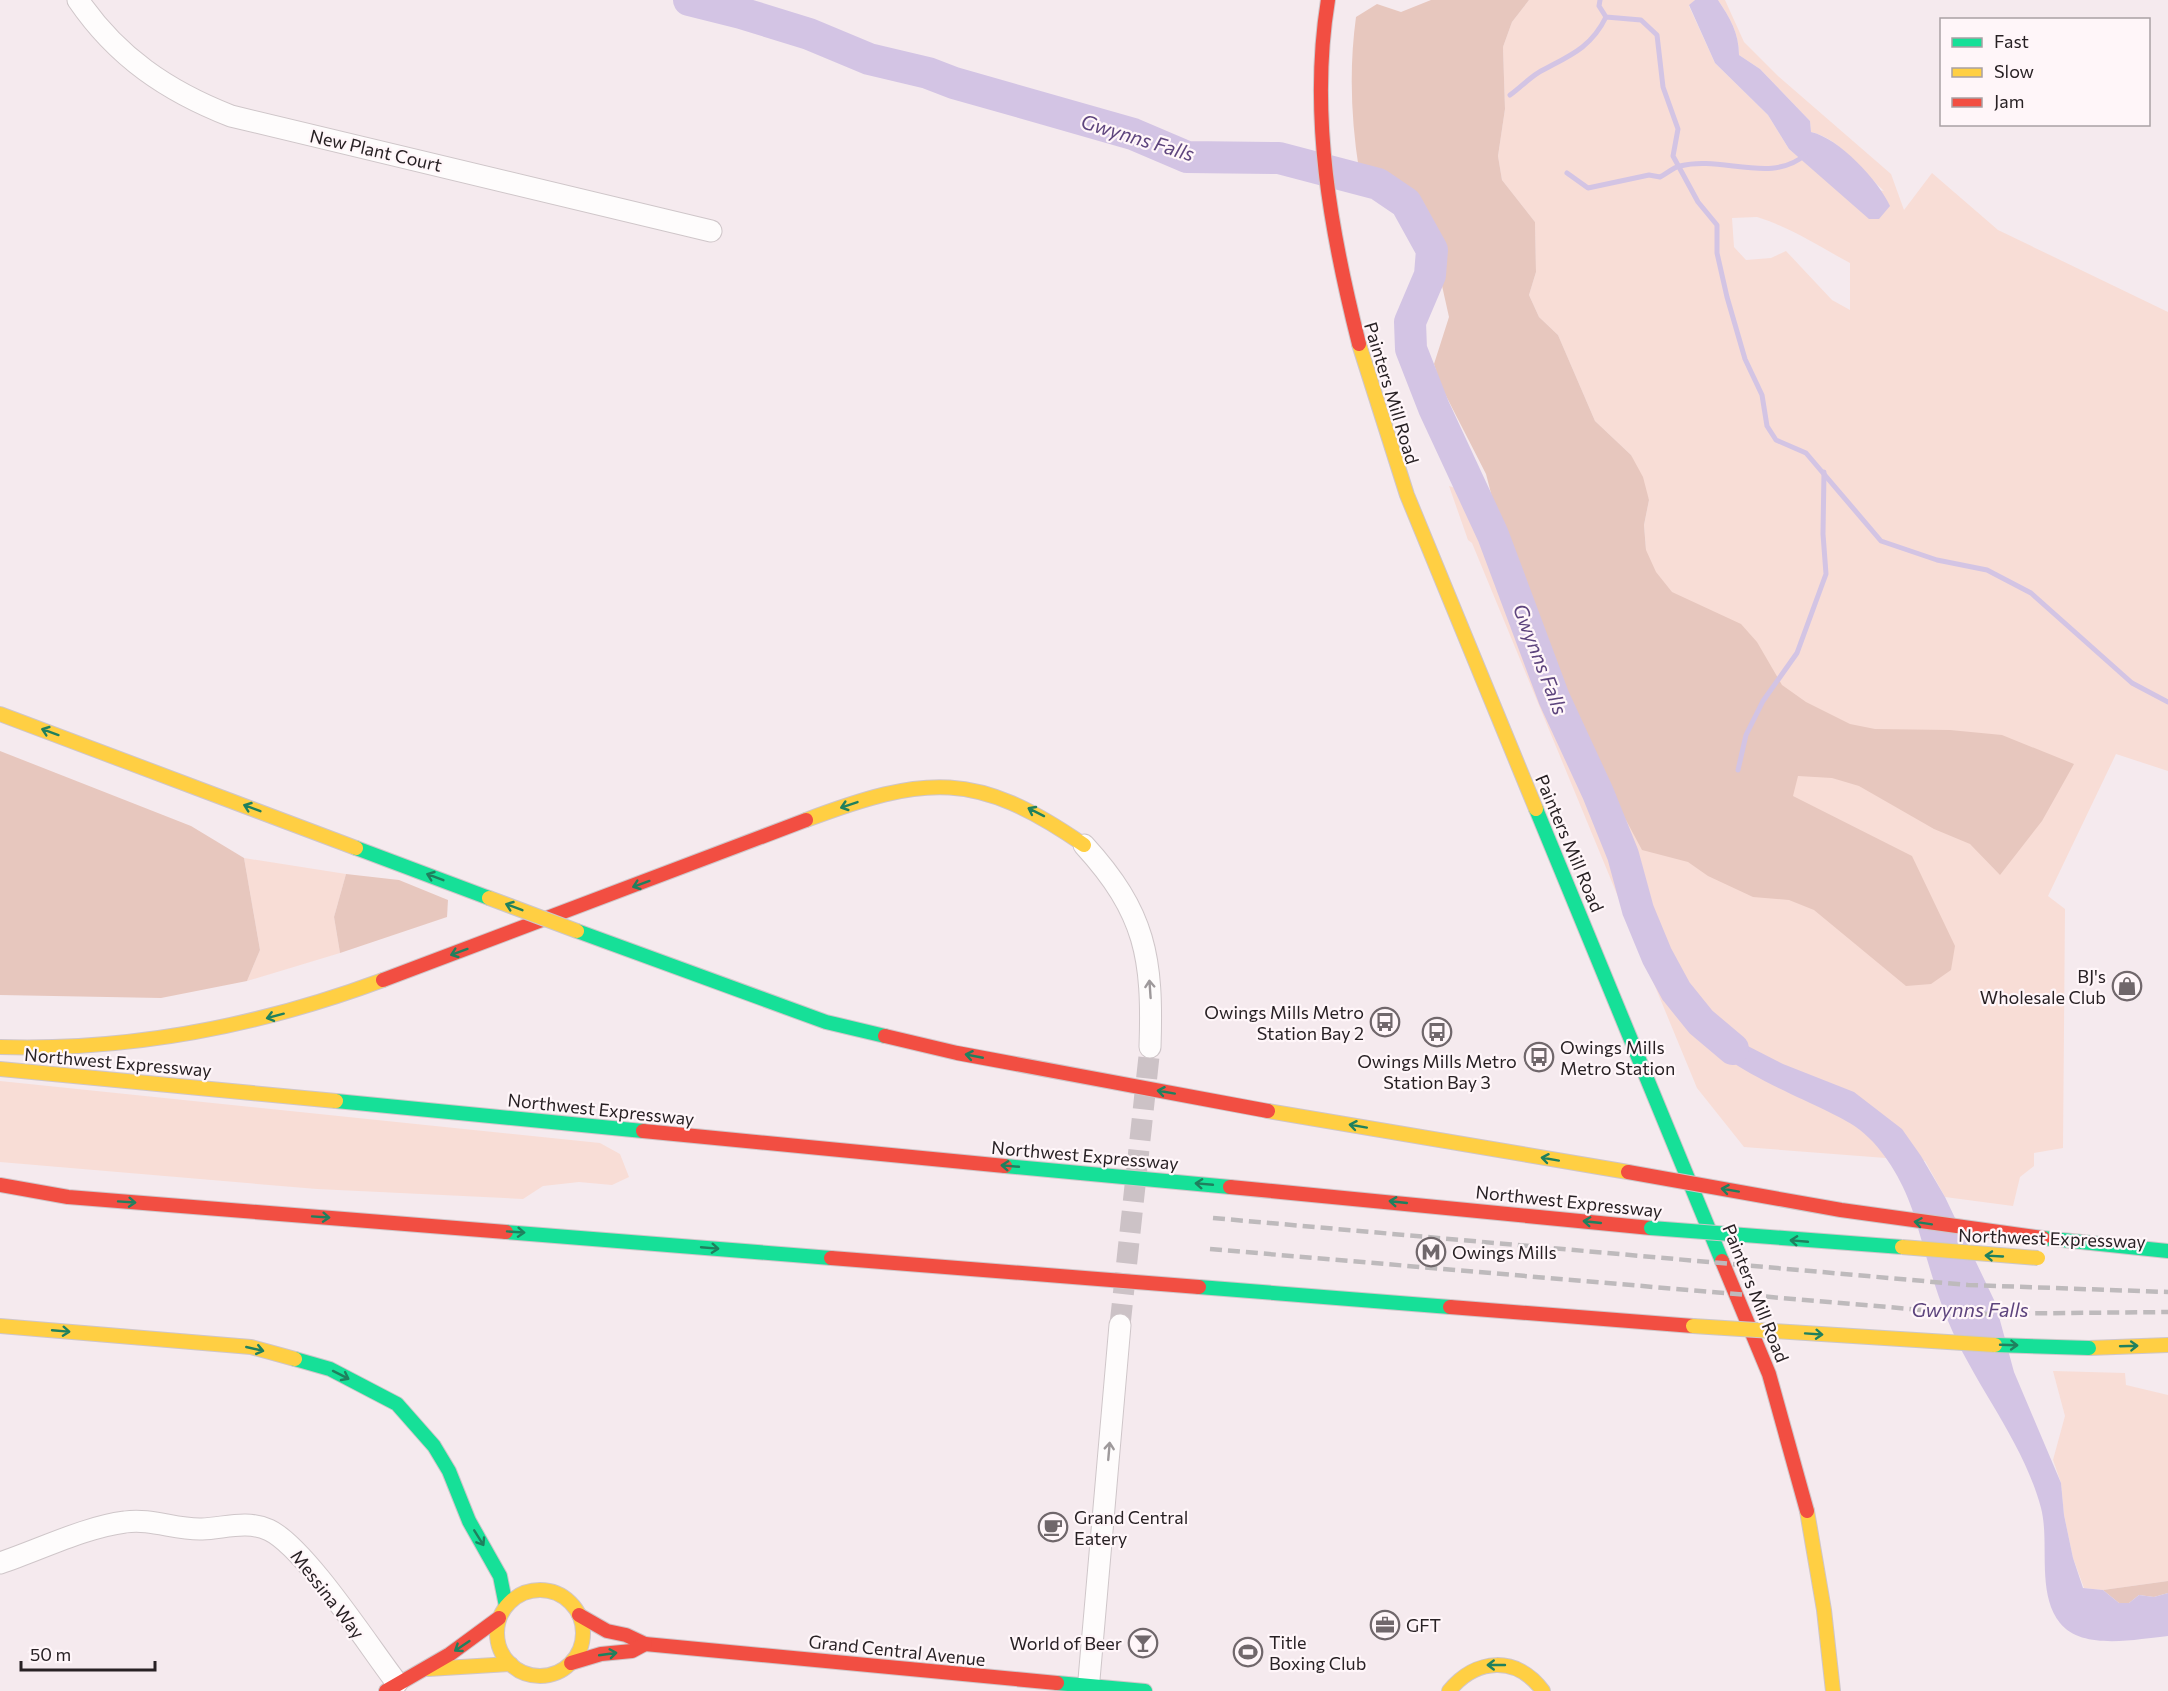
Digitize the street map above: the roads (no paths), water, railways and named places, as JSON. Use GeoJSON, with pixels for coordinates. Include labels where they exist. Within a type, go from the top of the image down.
{"type":"FeatureCollection","features":[{"type":"Feature","properties":{"kind":"main road","name":"Painters Mill Road"},"geometry":{"type":"LineString","coordinates":[[1328,0],[1322,66],[1323,131],[1330,210],[1352,321],[1398,474],[1769,1374],[1797,1464],[1810,1519],[1829,1642],[1833,1691]]}},
{"type":"Feature","properties":{"kind":"main road"},"geometry":{"type":"LineString","coordinates":[[32,711],[183,782]]}},
{"type":"Feature","properties":{"kind":"main road"},"geometry":{"type":"LineString","coordinates":[[0,714],[826,1022],[957,1053],[1325,1121],[1852,1212],[2043,1238],[2168,1251]]}},
{"type":"Feature","properties":{"kind":"main road"},"geometry":{"type":"LineString","coordinates":[[0,1047],[115,1045],[228,1028],[287,1013],[345,994],[833,810],[876,795],[910,788],[966,786],[987,791],[1048,818],[1084,845]]}},
{"type":"Feature","properties":{"kind":"main road","name":"Northwest Expressway"},"geometry":{"type":"LineString","coordinates":[[0,1069],[1651,1227],[1964,1254],[2052,1259]]}},
{"type":"Feature","properties":{"kind":"main road"},"geometry":{"type":"LineString","coordinates":[[0,1185],[68,1197]]}},
{"type":"Feature","properties":{"kind":"main road"},"geometry":{"type":"LineString","coordinates":[[0,1195],[68,1197],[1693,1326],[1978,1344],[2089,1348],[2168,1345]]}},
{"type":"Feature","properties":{"kind":"main road","name":"Northwest Expressway"},"geometry":{"type":"LineString","coordinates":[[2110,1259],[2168,1259]]}},
{"type":"Feature","properties":{"kind":"main road"},"geometry":{"type":"LineString","coordinates":[[0,1326],[251,1347],[330,1369],[396,1404],[434,1446],[449,1471],[469,1521],[500,1576],[506,1606]]}},
{"type":"Feature","properties":{"kind":"main road","name":"Grand Central Avenue"},"geometry":{"type":"LineString","coordinates":[[392,1687],[477,1636],[499,1618],[515,1597],[538,1589],[553,1591],[567,1598],[579,1615],[607,1631],[626,1635],[645,1644],[1088,1689],[1145,1691]]}},
{"type":"Feature","properties":{"kind":"main road"},"geometry":{"type":"LineString","coordinates":[[571,1663],[579,1651],[583,1637],[579,1615]]}},
{"type":"Feature","properties":{"kind":"main road"},"geometry":{"type":"LineString","coordinates":[[499,1618],[496,1633],[499,1647],[511,1664]]}},
{"type":"Feature","properties":{"kind":"main road","name":"Grand Central Avenue"},"geometry":{"type":"LineString","coordinates":[[422,1670],[511,1664],[531,1675],[545,1676],[559,1672],[571,1663],[601,1654],[632,1651],[645,1644]]}},
{"type":"Feature","properties":{"kind":"main road"},"geometry":{"type":"LineString","coordinates":[[1440,1691],[1452,1687],[1469,1671],[1487,1665],[1505,1665],[1523,1671],[1544,1689]]}},
{"type":"Feature","properties":{"kind":"street","name":"New Plant Court"},"geometry":{"type":"LineString","coordinates":[[78,0],[112,44],[138,68],[196,102],[231,116],[711,231]]}},
{"type":"Feature","properties":{"kind":"street"},"geometry":{"type":"LineString","coordinates":[[1084,845],[1107,870],[1136,919],[1149,980],[1150,1047]]}},
{"type":"Feature","properties":{"kind":"street"},"geometry":{"type":"LineString","coordinates":[[1088,1689],[1120,1325]]}},
{"type":"Feature","properties":{"kind":"street","name":"Messina Way"},"geometry":{"type":"LineString","coordinates":[[0,1563],[107,1525],[126,1522],[143,1521],[185,1529],[252,1524],[269,1530],[302,1558],[392,1687]]}},
{"type":"Feature","properties":{"kind":"water"},"geometry":{"type":"Polygon","coordinates":[[[1695,0],[1718,0],[1733,26],[1739,55],[1760,69],[1810,121],[1811,132],[1834,143],[1868,173],[1890,206],[1879,219],[1869,219],[1789,149],[1768,115],[1715,63],[1689,5],[1695,0]]]}},
{"type":"Feature","properties":{"kind":"water","name":"Gwynns Falls"},"geometry":{"type":"Polygon","coordinates":[[[1701,1022],[1717,1024],[1740,1042],[1783,1064],[1854,1092],[1902,1129],[1945,1197],[1995,1302],[2014,1372],[2061,1483],[2064,1515],[2073,1558],[2083,1588],[2103,1590],[2119,1603],[2129,1603],[2139,1595],[2154,1597],[2168,1593],[2168,1636],[2126,1641],[2096,1640],[2070,1632],[2060,1623],[2048,1597],[2043,1521],[2033,1483],[2011,1436],[1971,1368],[1948,1321],[1912,1209],[1897,1176],[1877,1146],[1860,1130],[1845,1120],[1768,1083],[1720,1053],[1705,1038],[1701,1022]]]}},
{"type":"Feature","properties":{"kind":"waterway","name":"Gwynns Falls"},"geometry":{"type":"LineString","coordinates":[[689,0],[809,34],[869,59],[928,73],[954,83],[1133,134],[1187,157],[1279,158],[1378,184],[1406,203],[1432,250],[1430,275],[1410,322],[1411,349],[1434,408],[1493,535],[1554,698],[1598,793],[1623,855],[1638,910],[1657,956],[1676,991],[1701,1022],[1733,1049]]}},
{"type":"Feature","properties":{"kind":"waterway"},"geometry":{"type":"LineString","coordinates":[[1600,0],[1599,6],[1606,17],[1641,20],[1657,35],[1663,87],[1678,129],[1673,156],[1698,202],[1717,225],[1717,253],[1727,297],[1745,359],[1762,395],[1767,426],[1776,440],[1806,453],[1881,541],[1937,560],[1987,570],[2031,593],[2132,683],[2168,702]]}},
{"type":"Feature","properties":{"kind":"waterway"},"geometry":{"type":"LineString","coordinates":[[1510,95],[1537,73],[1586,44],[1606,17]]}},
{"type":"Feature","properties":{"kind":"waterway"},"geometry":{"type":"LineString","coordinates":[[1567,173],[1588,188],[1649,175],[1660,177],[1678,167],[1696,164],[1762,169],[1778,167],[1793,163],[1806,154]]}},
{"type":"Feature","properties":{"kind":"waterway"},"geometry":{"type":"LineString","coordinates":[[1738,770],[1746,735],[1763,701],[1797,653],[1826,574],[1823,534],[1824,472]]}},
{"type":"Feature","properties":{"kind":"tunnel"},"geometry":{"type":"LineString","coordinates":[[1120,1325],[1150,1047]]}},
{"type":"Feature","properties":{"kind":"railway"},"geometry":{"type":"LineString","coordinates":[[1213,1218],[1968,1285],[2168,1292]]}},
{"type":"Feature","properties":{"kind":"railway"},"geometry":{"type":"LineString","coordinates":[[1210,1249],[1969,1314],[2168,1312]]}},
{"type":"Feature","properties":{"kind":"place","name":"BJ's Wholesale Club"},"geometry":{"type":"Point","coordinates":[2127,986]}},
{"type":"Feature","properties":{"kind":"place","name":"Owings Mills Metro Station Bay 2"},"geometry":{"type":"Point","coordinates":[1385,1022]}},
{"type":"Feature","properties":{"kind":"place","name":"Owings Mills Metro Station Bay 3"},"geometry":{"type":"Point","coordinates":[1437,1032]}},
{"type":"Feature","properties":{"kind":"place","name":"Owings Mills Metro Station"},"geometry":{"type":"Point","coordinates":[1539,1057]}},
{"type":"Feature","properties":{"kind":"place","name":"Owings Mills"},"geometry":{"type":"Point","coordinates":[1431,1252]}},
{"type":"Feature","properties":{"kind":"place","name":"Grand Central Eatery"},"geometry":{"type":"Point","coordinates":[1053,1527]}},
{"type":"Feature","properties":{"kind":"place","name":"GFT"},"geometry":{"type":"Point","coordinates":[1385,1625]}},
{"type":"Feature","properties":{"kind":"place","name":"World of Beer"},"geometry":{"type":"Point","coordinates":[1143,1643]}},
{"type":"Feature","properties":{"kind":"place","name":"Title Boxing Club"},"geometry":{"type":"Point","coordinates":[1248,1652]}}]}
